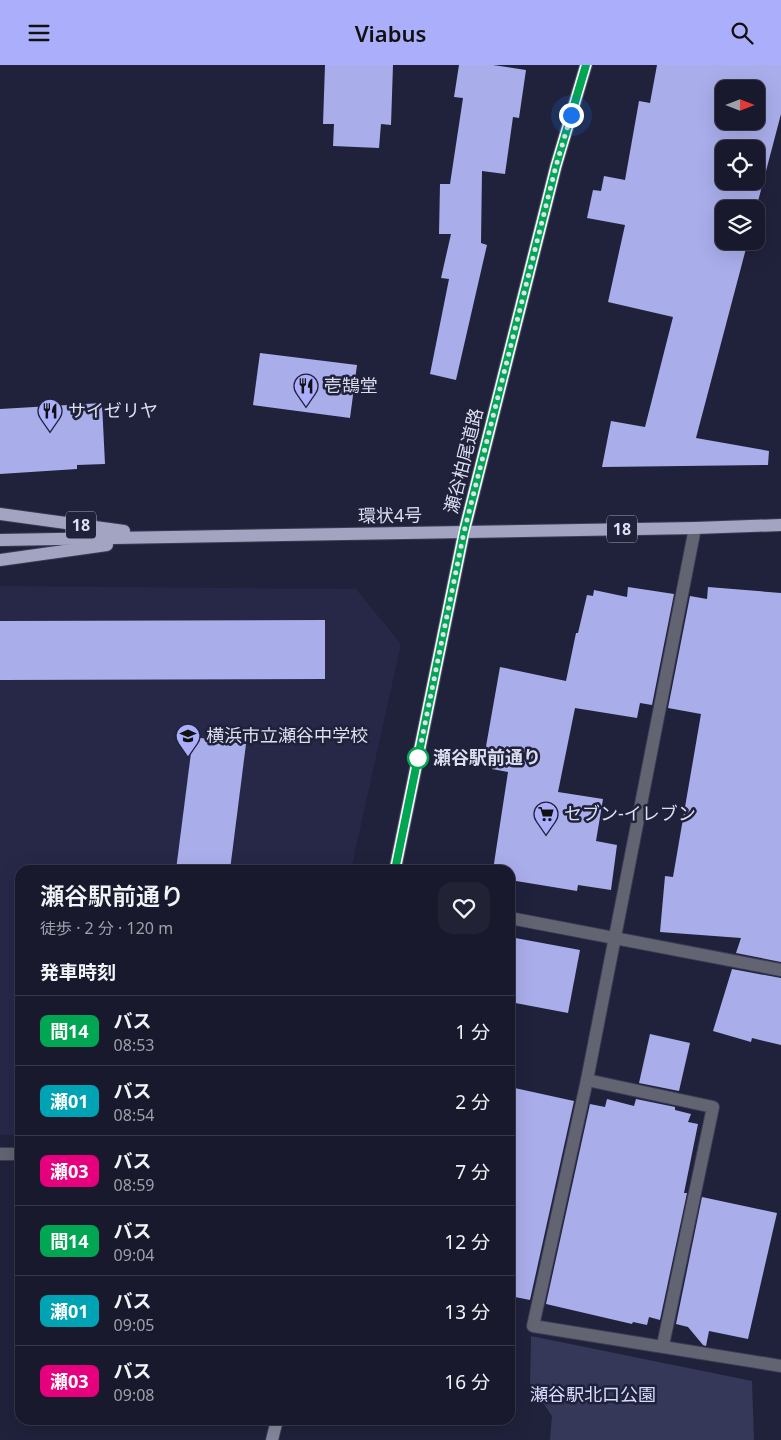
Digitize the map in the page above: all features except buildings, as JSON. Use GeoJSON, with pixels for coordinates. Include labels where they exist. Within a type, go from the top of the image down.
{"type":"FeatureCollection","features":[{"type":"Feature","properties":{"kind":"main road","name":"瀬谷柏尾道路"},"geometry":{"type":"LineString","coordinates":[[396,865],[464,532],[556,166],[586,65]]}},
{"type":"Feature","properties":{"kind":"main road","name":"18"},"geometry":{"type":"LineString","coordinates":[[0,514],[161,537]]}},
{"type":"Feature","properties":{"kind":"main road","name":"環状4号"},"geometry":{"type":"LineString","coordinates":[[0,540],[781,525]]}},
{"type":"Feature","properties":{"kind":"main road","name":"18"},"geometry":{"type":"LineString","coordinates":[[0,560],[161,537]]}},
{"type":"Feature","properties":{"kind":"main road"},"geometry":{"type":"LineString","coordinates":[[272,1440],[275,1425]]}},
{"type":"Feature","properties":{"kind":"street"},"geometry":{"type":"LineString","coordinates":[[695,528],[587,1080],[533,1326],[663,1345],[781,1366]]}},
{"type":"Feature","properties":{"kind":"street"},"geometry":{"type":"LineString","coordinates":[[515,919],[781,970]]}},
{"type":"Feature","properties":{"kind":"street"},"geometry":{"type":"LineString","coordinates":[[587,1080],[713,1107],[663,1345]]}},
{"type":"Feature","properties":{"kind":"street"},"geometry":{"type":"LineString","coordinates":[[0,1154],[15,1154]]}},
{"type":"Feature","properties":{"kind":"shaded area","name":"横浜市立瀬谷中学校"},"geometry":{"type":"Polygon","coordinates":[[[0,586],[356,589],[401,644],[352,865],[15,865],[15,1135],[0,1135],[0,586]]]}},
{"type":"Feature","properties":{"kind":"green space","name":"瀬谷駅北口公園"},"geometry":{"type":"Polygon","coordinates":[[[531,1336],[752,1381],[754,1440],[550,1440],[552,1416],[530,1384],[531,1336]]]}},
{"type":"Feature","properties":{"kind":"bus line","name":"間14"},"geometry":{"type":"LineString","coordinates":[[396,865],[464,532],[556,166],[586,65]]}},
{"type":"Feature","properties":{"kind":"place","name":"壱鵠堂"},"geometry":{"type":"Point","coordinates":[306,407]}},
{"type":"Feature","properties":{"kind":"place","name":"サイゼリヤ"},"geometry":{"type":"Point","coordinates":[50,432]}},
{"type":"Feature","properties":{"kind":"place","name":"横浜市立瀬谷中学校"},"geometry":{"type":"Point","coordinates":[188,757]}},
{"type":"Feature","properties":{"kind":"place","name":"瀬谷駅前通り"},"geometry":{"type":"Point","coordinates":[418,758]}},
{"type":"Feature","properties":{"kind":"place","name":"セブン-イレブン"},"geometry":{"type":"Point","coordinates":[546,835]}},
{"type":"Feature","properties":{"kind":"route"},"geometry":{"type":"LineString","coordinates":[[418,758],[464,532],[556,166],[571,115]]}}]}
